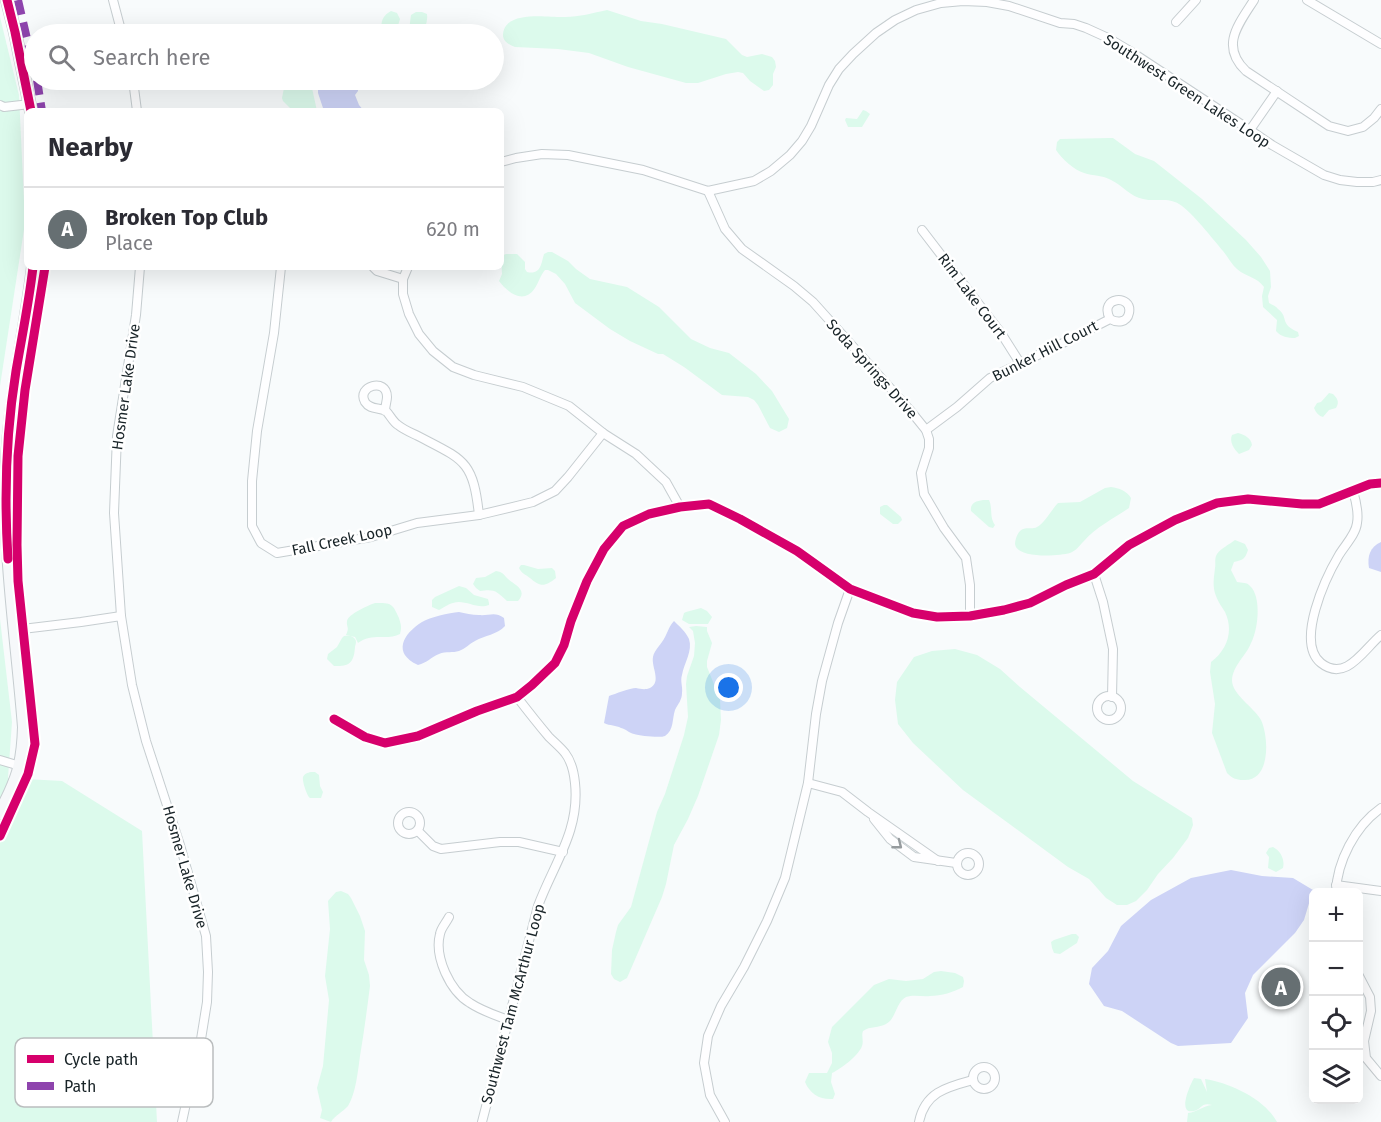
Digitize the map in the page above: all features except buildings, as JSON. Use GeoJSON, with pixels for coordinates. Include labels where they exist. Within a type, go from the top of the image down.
{"type":"FeatureCollection","features":[{"type":"Feature","properties":{"kind":"street"},"geometry":{"type":"LineString","coordinates":[[6,0],[24,77]]}},
{"type":"Feature","properties":{"kind":"street"},"geometry":{"type":"LineString","coordinates":[[113,0],[119,24]]}},
{"type":"Feature","properties":{"kind":"street"},"geometry":{"type":"LineString","coordinates":[[1176,22],[1196,0]]}},
{"type":"Feature","properties":{"kind":"street"},"geometry":{"type":"LineString","coordinates":[[1254,0],[1235,30],[1232,43],[1233,54],[1246,71],[1329,126],[1348,130],[1363,127],[1381,109]]}},
{"type":"Feature","properties":{"kind":"street"},"geometry":{"type":"LineString","coordinates":[[1307,0],[1381,44]]}},
{"type":"Feature","properties":{"kind":"street","name":"Southwest Green Lakes Loop"},"geometry":{"type":"LineString","coordinates":[[708,191],[754,181],[771,171],[790,155],[811,126],[829,85],[839,69],[876,33],[916,10],[941,3],[963,1],[1009,6],[1060,23],[1086,28],[1130,51],[1272,145],[1324,176],[1357,182],[1381,180]]}},
{"type":"Feature","properties":{"kind":"street"},"geometry":{"type":"LineString","coordinates":[[1,108],[30,107],[27,90]]}},
{"type":"Feature","properties":{"kind":"street"},"geometry":{"type":"LineString","coordinates":[[134,90],[137,108]]}},
{"type":"Feature","properties":{"kind":"street"},"geometry":{"type":"LineString","coordinates":[[1250,130],[1277,91]]}},
{"type":"Feature","properties":{"kind":"street"},"geometry":{"type":"LineString","coordinates":[[504,161],[542,154],[568,155],[643,170],[708,191]]}},
{"type":"Feature","properties":{"kind":"street","name":"Soda Springs Drive"},"geometry":{"type":"LineString","coordinates":[[708,191],[725,229],[742,249],[813,302],[926,430],[929,448],[921,473],[924,495],[966,558],[970,585],[970,616]]}},
{"type":"Feature","properties":{"kind":"street","name":"Rim Lake Court"},"geometry":{"type":"LineString","coordinates":[[922,230],[1001,333],[1020,363]]}},
{"type":"Feature","properties":{"kind":"street"},"geometry":{"type":"LineString","coordinates":[[0,813],[14,786],[23,751],[24,727],[6,525],[7,461],[16,373],[33,270]]}},
{"type":"Feature","properties":{"kind":"street","name":"Hosmer Lake Drive"},"geometry":{"type":"LineString","coordinates":[[140,270],[136,315],[117,436],[114,513],[121,616],[132,685],[146,741],[186,863],[206,936],[207,1002],[201,1038]]}},
{"type":"Feature","properties":{"kind":"street","name":"Fall Creek Loop"},"geometry":{"type":"LineString","coordinates":[[281,270],[274,333],[257,431],[252,481],[252,526],[261,543],[277,553],[371,537],[417,523],[479,515],[533,502],[555,490],[603,434]]}},
{"type":"Feature","properties":{"kind":"street"},"geometry":{"type":"LineString","coordinates":[[376,270],[403,279]]}},
{"type":"Feature","properties":{"kind":"street"},"geometry":{"type":"LineString","coordinates":[[407,270],[403,279],[403,294],[408,314],[419,334],[433,351],[453,366],[474,375],[524,387],[570,406],[603,434],[636,454],[666,482],[680,507]]}},
{"type":"Feature","properties":{"kind":"street","name":"Bunker Hill Court"},"geometry":{"type":"LineString","coordinates":[[926,430],[990,378],[1110,319]]}},
{"type":"Feature","properties":{"kind":"street"},"geometry":{"type":"LineString","coordinates":[[385,411],[397,425],[458,457],[468,468],[476,489],[479,515]]}},
{"type":"Feature","properties":{"kind":"street"},"geometry":{"type":"LineString","coordinates":[[334,719],[364,737],[385,743],[418,736],[517,697],[555,663],[564,645],[587,581],[603,549],[623,526],[649,514],[680,507],[709,504],[741,519],[797,551],[850,589],[914,613],[937,617],[970,616],[1030,603],[1094,574],[1130,545],[1174,520],[1217,503],[1248,499],[1319,504],[1370,484],[1381,483]]}},
{"type":"Feature","properties":{"kind":"street"},"geometry":{"type":"LineString","coordinates":[[1353,491],[1357,505],[1358,525],[1339,555],[1320,595],[1314,611],[1311,645],[1318,660],[1324,665],[1331,668],[1343,668],[1356,662],[1370,644],[1381,635]]}},
{"type":"Feature","properties":{"kind":"street"},"geometry":{"type":"LineString","coordinates":[[1094,574],[1103,602],[1113,649],[1112,697]]}},
{"type":"Feature","properties":{"kind":"street"},"geometry":{"type":"LineString","coordinates":[[725,1122],[710,1095],[704,1063],[708,1036],[721,1006],[767,921],[785,878],[808,783],[822,681],[850,589]]}},
{"type":"Feature","properties":{"kind":"street"},"geometry":{"type":"LineString","coordinates":[[14,630],[121,616]]}},
{"type":"Feature","properties":{"kind":"street","name":"Southwest Tam McArthur Loop"},"geometry":{"type":"LineString","coordinates":[[482,1122],[538,906],[572,828],[577,798],[574,772],[566,754],[517,697]]}},
{"type":"Feature","properties":{"kind":"street"},"geometry":{"type":"LineString","coordinates":[[0,760],[20,766]]}},
{"type":"Feature","properties":{"kind":"street"},"geometry":{"type":"LineString","coordinates":[[808,783],[842,792],[938,861],[956,863]]}},
{"type":"Feature","properties":{"kind":"street"},"geometry":{"type":"LineString","coordinates":[[1336,888],[1341,866],[1349,846],[1366,821],[1381,808]]}},
{"type":"Feature","properties":{"kind":"street"},"geometry":{"type":"LineString","coordinates":[[418,831],[425,840],[441,849],[519,842],[563,852]]}},
{"type":"Feature","properties":{"kind":"street"},"geometry":{"type":"LineString","coordinates":[[1363,890],[1381,891]]}},
{"type":"Feature","properties":{"kind":"street"},"geometry":{"type":"LineString","coordinates":[[449,917],[439,940],[442,964],[447,977],[468,1002],[508,1020]]}},
{"type":"Feature","properties":{"kind":"street"},"geometry":{"type":"LineString","coordinates":[[1363,982],[1370,997],[1371,1011],[1364,1041],[1366,1058],[1381,1076]]}},
{"type":"Feature","properties":{"kind":"street"},"geometry":{"type":"LineString","coordinates":[[919,1122],[927,1102],[934,1094],[948,1087],[973,1080]]}},
{"type":"Feature","properties":{"kind":"street","name":"Hosmer Lake Drive"},"geometry":{"type":"LineString","coordinates":[[182,1122],[185,1107]]}},
{"type":"Feature","properties":{"kind":"green space"},"geometry":{"type":"Polygon","coordinates":[[[607,10],[641,21],[726,39],[747,57],[762,54],[772,57],[776,67],[773,74],[773,85],[769,90],[764,91],[743,73],[738,72],[698,83],[686,83],[628,67],[589,53],[515,47],[504,40],[505,27],[511,21],[519,18],[586,15],[607,10]]]}},
{"type":"Feature","properties":{"kind":"green space"},"geometry":{"type":"Polygon","coordinates":[[[391,11],[397,13],[400,19],[398,24],[381,24],[391,11]]]}},
{"type":"Feature","properties":{"kind":"green space"},"geometry":{"type":"Polygon","coordinates":[[[416,12],[427,14],[426,24],[410,24],[411,15],[416,12]]]}},
{"type":"Feature","properties":{"kind":"green space"},"geometry":{"type":"Polygon","coordinates":[[[0,17],[19,95],[24,230],[0,386],[0,17]]]}},
{"type":"Feature","properties":{"kind":"green space"},"geometry":{"type":"Polygon","coordinates":[[[284,90],[312,90],[316,108],[290,108],[282,98],[284,90]]]}},
{"type":"Feature","properties":{"kind":"green space"},"geometry":{"type":"Polygon","coordinates":[[[863,110],[870,114],[862,127],[848,127],[846,118],[857,119],[863,110]]]}},
{"type":"Feature","properties":{"kind":"green space"},"geometry":{"type":"Polygon","coordinates":[[[1113,138],[1135,154],[1154,161],[1202,199],[1246,240],[1270,271],[1269,303],[1281,312],[1288,326],[1298,332],[1299,336],[1287,337],[1276,331],[1277,320],[1263,307],[1264,287],[1258,281],[1240,272],[1196,219],[1179,204],[1139,198],[1108,178],[1080,172],[1068,164],[1056,150],[1060,139],[1113,138]]]}},
{"type":"Feature","properties":{"kind":"green space"},"geometry":{"type":"Polygon","coordinates":[[[552,252],[568,261],[590,279],[627,287],[659,307],[691,339],[710,348],[729,353],[756,374],[772,391],[789,419],[787,428],[779,432],[770,428],[754,400],[748,397],[722,395],[663,354],[658,354],[630,341],[610,329],[575,303],[565,284],[556,274],[545,270],[535,288],[526,296],[511,293],[499,281],[502,270],[504,270],[504,255],[517,254],[525,262],[527,272],[535,272],[541,265],[544,254],[552,252]]]}},
{"type":"Feature","properties":{"kind":"green space"},"geometry":{"type":"Polygon","coordinates":[[[1329,393],[1336,397],[1338,404],[1323,417],[1314,408],[1329,393]]]}},
{"type":"Feature","properties":{"kind":"green space"},"geometry":{"type":"Polygon","coordinates":[[[1238,433],[1247,437],[1252,445],[1249,450],[1239,454],[1231,440],[1232,435],[1238,433]]]}},
{"type":"Feature","properties":{"kind":"green space"},"geometry":{"type":"Polygon","coordinates":[[[1111,487],[1122,490],[1131,498],[1129,508],[1094,531],[1074,551],[1065,554],[1039,555],[1017,549],[1015,542],[1020,531],[1040,525],[1058,503],[1080,502],[1111,487]]]}},
{"type":"Feature","properties":{"kind":"green space"},"geometry":{"type":"Polygon","coordinates":[[[989,500],[995,525],[993,528],[971,511],[974,503],[989,500]]]}},
{"type":"Feature","properties":{"kind":"green space"},"geometry":{"type":"Polygon","coordinates":[[[884,505],[901,517],[902,520],[898,524],[893,524],[880,514],[880,507],[884,505]]]}},
{"type":"Feature","properties":{"kind":"green space"},"geometry":{"type":"Polygon","coordinates":[[[1235,540],[1245,544],[1248,550],[1243,559],[1234,562],[1231,570],[1237,582],[1247,584],[1254,591],[1258,614],[1249,648],[1235,670],[1232,680],[1239,696],[1261,720],[1266,737],[1266,757],[1259,774],[1252,779],[1243,780],[1238,780],[1227,773],[1212,733],[1215,704],[1210,672],[1211,662],[1225,646],[1229,633],[1228,619],[1214,589],[1215,559],[1218,552],[1235,540]]]}},
{"type":"Feature","properties":{"kind":"green space"},"geometry":{"type":"Polygon","coordinates":[[[521,565],[538,569],[552,568],[556,578],[549,583],[540,584],[521,572],[519,568],[521,565]]]}},
{"type":"Feature","properties":{"kind":"green space"},"geometry":{"type":"Polygon","coordinates":[[[496,571],[519,588],[522,594],[518,601],[507,601],[492,591],[480,591],[473,584],[476,578],[485,577],[496,571]]]}},
{"type":"Feature","properties":{"kind":"green space"},"geometry":{"type":"Polygon","coordinates":[[[459,586],[466,588],[474,595],[488,599],[489,605],[480,606],[458,602],[439,610],[432,607],[432,600],[435,597],[459,586]]]}},
{"type":"Feature","properties":{"kind":"green space"},"geometry":{"type":"Polygon","coordinates":[[[375,603],[388,604],[393,607],[399,618],[400,634],[369,638],[358,643],[355,637],[346,635],[348,618],[375,603]]]}},
{"type":"Feature","properties":{"kind":"green space"},"geometry":{"type":"Polygon","coordinates":[[[701,608],[712,617],[708,624],[689,624],[682,620],[684,613],[701,608]]]}},
{"type":"Feature","properties":{"kind":"green space"},"geometry":{"type":"Polygon","coordinates":[[[0,619],[12,722],[8,778],[62,781],[142,831],[153,1038],[15,1038],[15,1107],[156,1107],[157,1122],[0,1122],[0,619]]]}},
{"type":"Feature","properties":{"kind":"green space"},"geometry":{"type":"Polygon","coordinates":[[[689,627],[707,627],[712,643],[707,667],[720,699],[719,735],[698,796],[674,845],[662,897],[627,978],[620,982],[611,974],[612,950],[618,925],[631,907],[657,812],[684,735],[688,717],[686,684],[694,656],[695,643],[693,631],[689,627]]]}},
{"type":"Feature","properties":{"kind":"green space"},"geometry":{"type":"Polygon","coordinates":[[[344,636],[352,636],[356,640],[354,656],[344,666],[334,666],[327,659],[328,654],[337,647],[344,636]]]}},
{"type":"Feature","properties":{"kind":"green space"},"geometry":{"type":"Polygon","coordinates":[[[955,649],[977,655],[1000,669],[1133,781],[1192,818],[1193,825],[1188,838],[1136,901],[1127,905],[1117,905],[1106,898],[1089,879],[1068,867],[963,790],[913,743],[898,724],[895,700],[897,682],[914,657],[932,651],[955,649]]]}},
{"type":"Feature","properties":{"kind":"green space"},"geometry":{"type":"Polygon","coordinates":[[[311,772],[319,775],[323,792],[321,798],[310,798],[306,792],[303,777],[311,772]]]}},
{"type":"Feature","properties":{"kind":"green space"},"geometry":{"type":"Polygon","coordinates":[[[1273,847],[1282,856],[1283,862],[1283,868],[1276,872],[1268,868],[1269,857],[1266,853],[1269,848],[1273,847]]]}},
{"type":"Feature","properties":{"kind":"green space"},"geometry":{"type":"Polygon","coordinates":[[[341,891],[351,898],[365,931],[364,960],[370,986],[353,1095],[348,1106],[331,1122],[320,1118],[322,1110],[317,1088],[323,1066],[329,1000],[325,976],[330,929],[328,901],[336,892],[341,891]]]}},
{"type":"Feature","properties":{"kind":"green space"},"geometry":{"type":"Polygon","coordinates":[[[1072,934],[1079,937],[1077,943],[1060,954],[1054,953],[1051,942],[1072,934]]]}},
{"type":"Feature","properties":{"kind":"green space"},"geometry":{"type":"Polygon","coordinates":[[[941,971],[963,977],[963,987],[939,995],[912,996],[903,999],[889,1022],[863,1031],[863,1044],[860,1050],[832,1073],[831,1082],[835,1094],[833,1099],[820,1097],[810,1090],[805,1082],[809,1073],[827,1073],[832,1063],[832,1053],[828,1042],[832,1027],[874,985],[889,979],[906,981],[923,979],[934,972],[941,971]]]}},
{"type":"Feature","properties":{"kind":"green space"},"geometry":{"type":"Polygon","coordinates":[[[1194,1078],[1201,1079],[1207,1092],[1205,1079],[1236,1088],[1256,1099],[1277,1122],[1187,1122],[1188,1113],[1194,1111],[1189,1111],[1185,1104],[1194,1078]],[[1204,1105],[1194,1111],[1212,1105],[1204,1105]]]}},
{"type":"Feature","properties":{"kind":"water"},"geometry":{"type":"Polygon","coordinates":[[[318,90],[358,90],[355,95],[362,108],[323,108],[318,90]]]}},
{"type":"Feature","properties":{"kind":"water"},"geometry":{"type":"Polygon","coordinates":[[[1381,542],[1381,572],[1369,568],[1368,560],[1372,549],[1381,542]]]}},
{"type":"Feature","properties":{"kind":"water"},"geometry":{"type":"Polygon","coordinates":[[[459,612],[498,615],[504,618],[505,626],[457,652],[436,655],[418,665],[405,655],[403,643],[415,627],[430,618],[459,612]]]}},
{"type":"Feature","properties":{"kind":"water"},"geometry":{"type":"Polygon","coordinates":[[[674,621],[688,636],[690,648],[681,677],[681,698],[675,710],[670,731],[663,737],[645,736],[604,723],[609,696],[633,688],[648,689],[653,685],[656,678],[654,654],[674,621]]]}},
{"type":"Feature","properties":{"kind":"water"},"geometry":{"type":"Polygon","coordinates":[[[1231,870],[1262,876],[1293,878],[1310,888],[1309,903],[1304,920],[1295,933],[1253,975],[1245,993],[1248,1018],[1231,1043],[1178,1046],[1122,1011],[1104,1006],[1089,984],[1092,968],[1108,951],[1121,926],[1151,900],[1191,878],[1231,870]]]}},
{"type":"Feature","properties":{"kind":"marked path"},"geometry":{"type":"LineString","coordinates":[[18,0],[24,26]]}},
{"type":"Feature","properties":{"kind":"marked path"},"geometry":{"type":"LineString","coordinates":[[39,90],[42,108]]}},
{"type":"Feature","properties":{"kind":"cycle path"},"geometry":{"type":"LineString","coordinates":[[7,0],[24,76]]}},
{"type":"Feature","properties":{"kind":"cycle path"},"geometry":{"type":"LineString","coordinates":[[27,90],[30,108]]}},
{"type":"Feature","properties":{"kind":"cycle path"},"geometry":{"type":"LineString","coordinates":[[8,559],[6,512],[8,441],[16,371],[33,270]]}},
{"type":"Feature","properties":{"kind":"cycle path"},"geometry":{"type":"LineString","coordinates":[[0,836],[28,774],[35,744],[18,581],[18,456],[25,390],[45,270]]}},
{"type":"Feature","properties":{"kind":"cycle path"},"geometry":{"type":"LineString","coordinates":[[334,719],[365,737],[385,743],[418,736],[517,697],[555,663],[564,645],[587,581],[604,549],[623,526],[649,514],[680,507],[709,504],[797,551],[850,589],[913,613],[937,617],[970,616],[1030,603],[1094,574],[1129,545],[1175,520],[1217,503],[1248,499],[1319,504],[1370,484],[1381,483]]}},
{"type":"Feature","properties":{"kind":"place","name":"Broken Top Club"},"geometry":{"type":"Point","coordinates":[1281,987]}}]}
